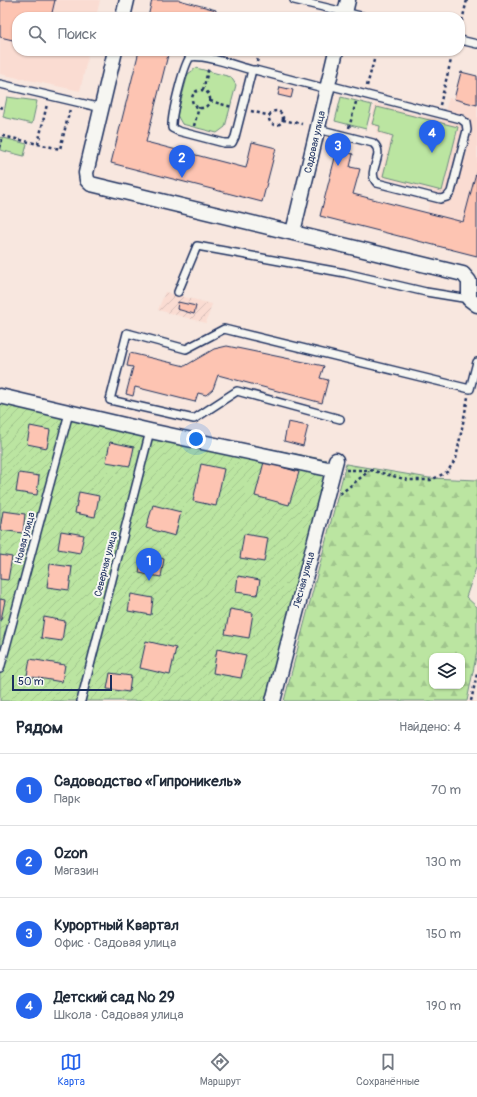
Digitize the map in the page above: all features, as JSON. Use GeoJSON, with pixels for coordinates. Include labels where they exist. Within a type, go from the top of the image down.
{"type":"FeatureCollection","features":[{"type":"Feature","properties":{"kind":"street"},"geometry":{"type":"LineString","coordinates":[[124,12],[127,0]]}},
{"type":"Feature","properties":{"kind":"street"},"geometry":{"type":"LineString","coordinates":[[114,56],[86,173],[87,180],[92,184],[463,274],[469,281],[473,302]]}},
{"type":"Feature","properties":{"kind":"street","name":"Садовая улица"},"geometry":{"type":"LineString","coordinates":[[293,232],[335,56]]}},
{"type":"Feature","properties":{"kind":"street"},"geometry":{"type":"LineString","coordinates":[[0,396],[150,431],[334,465]]}},
{"type":"Feature","properties":{"kind":"street","name":"Лесная улица"},"geometry":{"type":"LineString","coordinates":[[273,701],[334,465]]}},
{"type":"Feature","properties":{"kind":"lane"},"geometry":{"type":"LineString","coordinates":[[294,0],[345,10]]}},
{"type":"Feature","properties":{"kind":"lane"},"geometry":{"type":"LineString","coordinates":[[465,41],[477,44]]}},
{"type":"Feature","properties":{"kind":"lane"},"geometry":{"type":"LineString","coordinates":[[252,70],[235,137],[232,143],[224,143],[178,131],[172,128],[172,121],[187,62],[190,57],[197,56],[252,70],[362,94],[461,119],[466,123],[467,130],[451,192],[447,197],[440,199],[377,183],[374,180],[373,175],[378,152],[377,147],[373,144],[318,129]]}},
{"type":"Feature","properties":{"kind":"lane"},"geometry":{"type":"LineString","coordinates":[[0,84],[102,108]]}},
{"type":"Feature","properties":{"kind":"lane"},"geometry":{"type":"LineString","coordinates":[[178,292],[197,246],[338,271],[473,302]]}},
{"type":"Feature","properties":{"kind":"lane"},"geometry":{"type":"LineString","coordinates":[[340,419],[237,392],[194,418],[110,400],[127,333],[186,349],[224,329],[470,388],[477,362]]}},
{"type":"Feature","properties":{"kind":"lane","name":"Новая улица"},"geometry":{"type":"LineString","coordinates":[[0,668],[69,413]]}},
{"type":"Feature","properties":{"kind":"lane","name":"Северная улица"},"geometry":{"type":"LineString","coordinates":[[81,701],[150,431]]}},
{"type":"Feature","properties":{"kind":"path"},"geometry":{"type":"LineString","coordinates":[[464,12],[467,0]]}},
{"type":"Feature","properties":{"kind":"path"},"geometry":{"type":"LineString","coordinates":[[203,90],[211,59]]}},
{"type":"Feature","properties":{"kind":"path"},"geometry":{"type":"LineString","coordinates":[[347,137],[374,60]]}},
{"type":"Feature","properties":{"kind":"path"},"geometry":{"type":"LineString","coordinates":[[438,113],[451,60]]}},
{"type":"Feature","properties":{"kind":"path"},"geometry":{"type":"LineString","coordinates":[[199,90],[203,90],[208,92],[210,101],[208,105],[199,107],[195,105],[193,97],[199,90]]}},
{"type":"Feature","properties":{"kind":"path"},"geometry":{"type":"LineString","coordinates":[[38,144],[49,96]]}},
{"type":"Feature","properties":{"kind":"path"},"geometry":{"type":"LineString","coordinates":[[0,148],[3,136],[60,149],[71,101]]}},
{"type":"Feature","properties":{"kind":"path"},"geometry":{"type":"LineString","coordinates":[[192,135],[199,107]]}},
{"type":"Feature","properties":{"kind":"path"},"geometry":{"type":"LineString","coordinates":[[278,112],[283,116],[283,120],[274,125],[270,120],[271,113],[278,112]]}},
{"type":"Feature","properties":{"kind":"path"},"geometry":{"type":"LineString","coordinates":[[283,120],[302,124]]}},
{"type":"Feature","properties":{"kind":"path"},"geometry":{"type":"LineString","coordinates":[[334,465],[370,470],[408,480],[431,480],[447,472],[456,459],[470,388]]}},
{"type":"Feature","properties":{"kind":"path"},"geometry":{"type":"LineString","coordinates":[[323,508],[370,470]]}},
{"type":"Feature","properties":{"kind":"path"},"geometry":{"type":"LineString","coordinates":[[471,701],[477,674]]}},
{"type":"Feature","properties":{"kind":"shaded area"},"geometry":{"type":"Polygon","coordinates":[[[0,0],[100,0],[97,12],[12,12],[12,56],[88,56],[80,91],[0,74],[0,0]]]}},
{"type":"Feature","properties":{"kind":"shaded area"},"geometry":{"type":"Polygon","coordinates":[[[449,98],[477,105],[477,169],[463,222],[427,213],[433,191],[380,177],[391,137],[376,133],[378,128],[370,125],[375,104],[442,121],[449,98]]]}},
{"type":"Feature","properties":{"kind":"shaded area"},"geometry":{"type":"Polygon","coordinates":[[[165,292],[212,304],[206,323],[158,310],[165,292]]]}},
{"type":"Feature","properties":{"kind":"green space"},"geometry":{"type":"Polygon","coordinates":[[[196,68],[231,77],[236,85],[225,127],[217,133],[182,124],[177,115],[188,74],[196,68]]]}},
{"type":"Feature","properties":{"kind":"green space"},"geometry":{"type":"Polygon","coordinates":[[[7,97],[37,101],[32,124],[3,117],[7,97]]]}},
{"type":"Feature","properties":{"kind":"green space"},"geometry":{"type":"Polygon","coordinates":[[[341,97],[372,105],[366,129],[335,121],[341,97]]]}},
{"type":"Feature","properties":{"kind":"green space"},"geometry":{"type":"Polygon","coordinates":[[[377,107],[458,127],[442,191],[383,176],[393,136],[379,132],[380,126],[372,124],[377,107]]]}},
{"type":"Feature","properties":{"kind":"green space"},"geometry":{"type":"Polygon","coordinates":[[[0,137],[27,144],[24,156],[0,150],[0,137]]]}},
{"type":"Feature","properties":{"kind":"green space"},"geometry":{"type":"Polygon","coordinates":[[[0,390],[70,408],[331,461],[265,701],[0,701],[0,390]]]}},
{"type":"Feature","properties":{"kind":"green space"},"geometry":{"type":"Polygon","coordinates":[[[346,464],[429,478],[477,480],[477,565],[466,597],[477,607],[477,652],[467,701],[284,701],[346,464]]]}},
{"type":"Feature","properties":{"kind":"building"},"geometry":{"type":"Polygon","coordinates":[[[0,0],[55,0],[52,12],[12,12],[12,40],[0,37],[0,0]]]}},
{"type":"Feature","properties":{"kind":"building"},"geometry":{"type":"Polygon","coordinates":[[[152,0],[179,0],[216,10],[216,12],[149,12],[152,0]]]}},
{"type":"Feature","properties":{"kind":"building"},"geometry":{"type":"Polygon","coordinates":[[[138,56],[168,56],[146,142],[246,168],[252,142],[276,148],[262,202],[111,163],[138,56]]]}},
{"type":"Feature","properties":{"kind":"building"},"geometry":{"type":"Polygon","coordinates":[[[461,72],[477,76],[477,105],[454,99],[461,72]]]}},
{"type":"Feature","properties":{"kind":"building"},"geometry":{"type":"Polygon","coordinates":[[[280,87],[293,90],[291,98],[278,95],[280,87]]]}},
{"type":"Feature","properties":{"kind":"building"},"geometry":{"type":"Polygon","coordinates":[[[337,150],[353,154],[350,167],[360,169],[353,194],[463,222],[477,169],[477,256],[320,216],[337,150]]]}},
{"type":"Feature","properties":{"kind":"building"},"geometry":{"type":"Polygon","coordinates":[[[178,302],[196,306],[194,314],[177,309],[178,302]]]}},
{"type":"Feature","properties":{"kind":"building"},"geometry":{"type":"Polygon","coordinates":[[[227,346],[324,366],[320,378],[328,380],[322,403],[218,375],[213,389],[206,395],[198,393],[195,402],[135,387],[133,396],[126,394],[133,367],[127,366],[130,353],[185,366],[214,349],[227,346]]]}},
{"type":"Feature","properties":{"kind":"building"},"geometry":{"type":"Polygon","coordinates":[[[288,422],[308,426],[303,446],[284,441],[288,422]]]}},
{"type":"Feature","properties":{"kind":"building"},"geometry":{"type":"Polygon","coordinates":[[[30,426],[50,430],[47,448],[27,444],[30,426]]]}},
{"type":"Feature","properties":{"kind":"building"},"geometry":{"type":"Polygon","coordinates":[[[110,442],[134,447],[130,466],[106,462],[110,442]]]}},
{"type":"Feature","properties":{"kind":"building"},"geometry":{"type":"Polygon","coordinates":[[[264,462],[299,472],[289,505],[255,496],[264,462]]]}},
{"type":"Feature","properties":{"kind":"building"},"geometry":{"type":"Polygon","coordinates":[[[201,464],[224,469],[216,506],[193,501],[201,464]]]}},
{"type":"Feature","properties":{"kind":"building"},"geometry":{"type":"Polygon","coordinates":[[[19,473],[39,476],[37,495],[16,492],[19,473]]]}},
{"type":"Feature","properties":{"kind":"building"},"geometry":{"type":"Polygon","coordinates":[[[79,492],[99,496],[95,517],[75,513],[79,492]]]}},
{"type":"Feature","properties":{"kind":"building"},"geometry":{"type":"Polygon","coordinates":[[[153,505],[181,512],[175,536],[146,528],[153,505]]]}},
{"type":"Feature","properties":{"kind":"building"},"geometry":{"type":"Polygon","coordinates":[[[3,511],[25,514],[23,533],[0,530],[3,511]]]}},
{"type":"Feature","properties":{"kind":"building"},"geometry":{"type":"Polygon","coordinates":[[[61,531],[84,535],[80,553],[58,549],[61,531]]]}},
{"type":"Feature","properties":{"kind":"building"},"geometry":{"type":"Polygon","coordinates":[[[244,534],[268,538],[264,562],[240,558],[244,534]]]}},
{"type":"Feature","properties":{"kind":"building"},"geometry":{"type":"Polygon","coordinates":[[[0,555],[12,557],[8,580],[0,579],[0,555]]]}},
{"type":"Feature","properties":{"kind":"building"},"geometry":{"type":"Polygon","coordinates":[[[142,555],[164,559],[161,577],[139,573],[142,555]]]}},
{"type":"Feature","properties":{"kind":"building"},"geometry":{"type":"Polygon","coordinates":[[[50,564],[72,567],[69,590],[47,587],[50,564]]]}},
{"type":"Feature","properties":{"kind":"building"},"geometry":{"type":"Polygon","coordinates":[[[238,576],[260,580],[257,595],[236,592],[238,576]]]}},
{"type":"Feature","properties":{"kind":"building"},"geometry":{"type":"Polygon","coordinates":[[[131,594],[153,598],[151,615],[128,611],[131,594]]]}},
{"type":"Feature","properties":{"kind":"building"},"geometry":{"type":"Polygon","coordinates":[[[0,599],[5,600],[1,620],[0,620],[0,599]]]}},
{"type":"Feature","properties":{"kind":"building"},"geometry":{"type":"Polygon","coordinates":[[[230,609],[253,613],[249,638],[225,634],[230,609]]]}},
{"type":"Feature","properties":{"kind":"building"},"geometry":{"type":"Polygon","coordinates":[[[44,617],[65,621],[62,641],[41,638],[44,617]]]}},
{"type":"Feature","properties":{"kind":"building"},"geometry":{"type":"Polygon","coordinates":[[[146,641],[176,648],[170,675],[140,668],[146,641]]]}},
{"type":"Feature","properties":{"kind":"building"},"geometry":{"type":"Polygon","coordinates":[[[217,649],[246,655],[241,678],[213,673],[217,649]]]}},
{"type":"Feature","properties":{"kind":"building"},"geometry":{"type":"Polygon","coordinates":[[[30,659],[65,665],[62,682],[27,676],[30,659]]]}},
{"type":"Feature","properties":{"kind":"building"},"geometry":{"type":"Polygon","coordinates":[[[110,673],[131,676],[129,692],[107,689],[110,673]]]}},
{"type":"Feature","properties":{"kind":"place","name":"Детский сад № 29"},"geometry":{"type":"Point","coordinates":[432,153]}},
{"type":"Feature","properties":{"kind":"place","name":"Курортный Квартал"},"geometry":{"type":"Point","coordinates":[338,166]}},
{"type":"Feature","properties":{"kind":"place","name":"Ozon"},"geometry":{"type":"Point","coordinates":[182,178]}},
{"type":"Feature","properties":{"kind":"place","name":"Садоводство «Гипроникель»"},"geometry":{"type":"Point","coordinates":[149,581]}}]}
